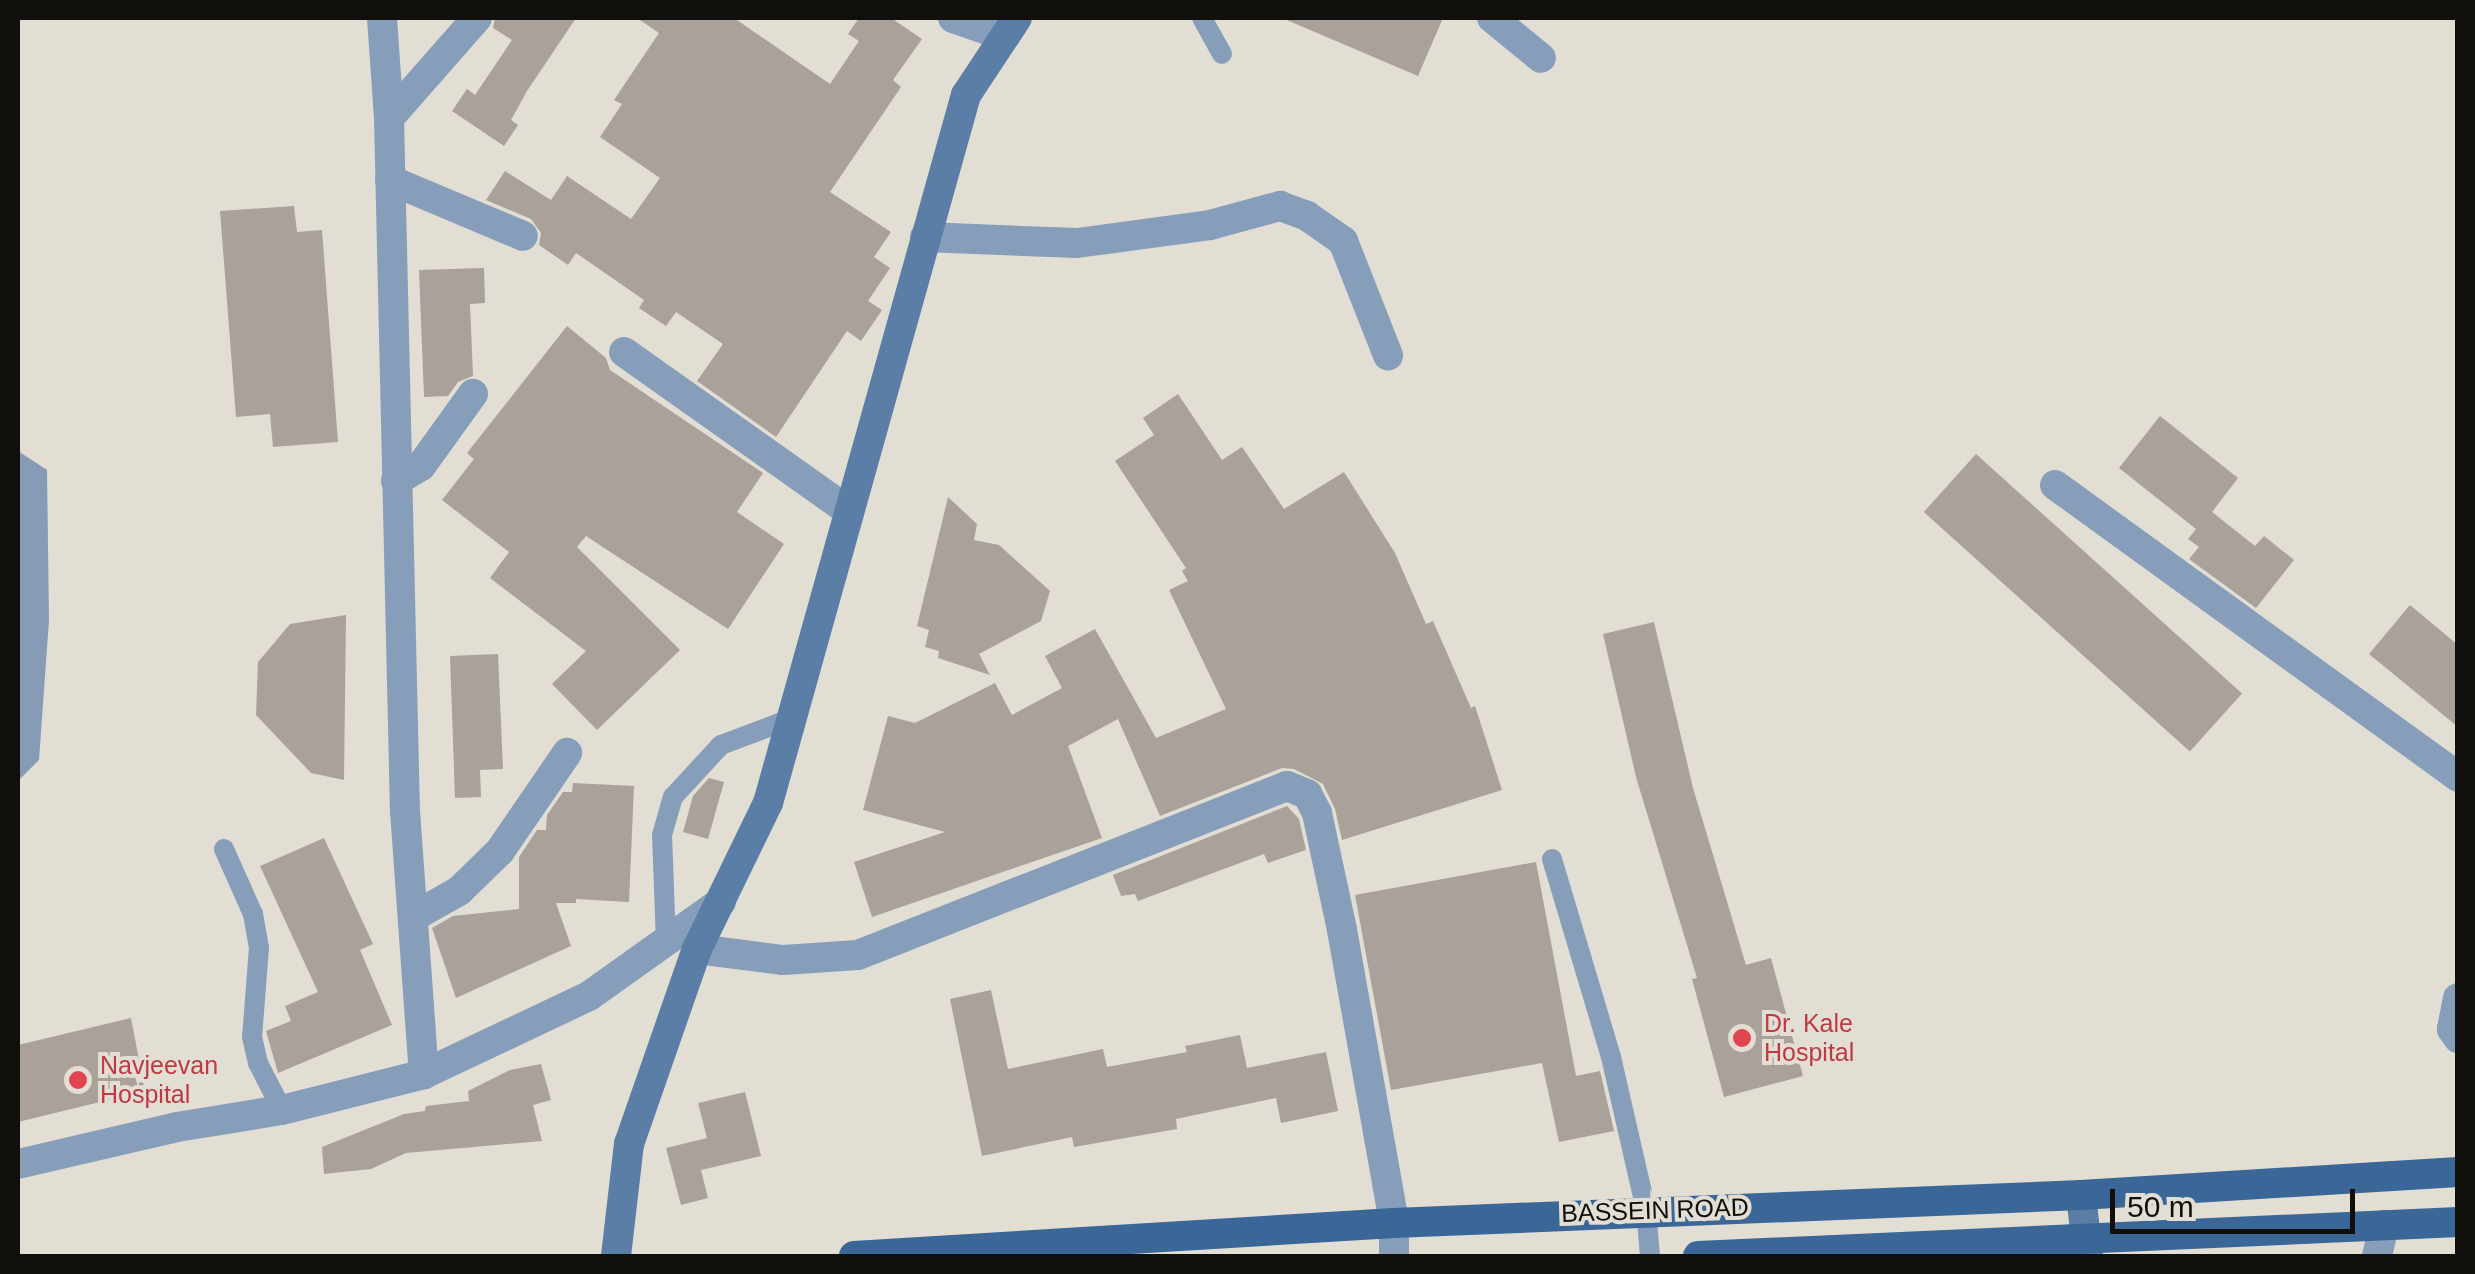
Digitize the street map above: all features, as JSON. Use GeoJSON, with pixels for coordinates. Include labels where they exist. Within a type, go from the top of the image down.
{"type":"FeatureCollection","features":[{"type":"Feature","properties":{"kind":"main road","name":"BASSEIN ROAD"},"geometry":{"type":"LineString","coordinates":[[854,1256],[1394,1223],[2080,1194],[2458,1172]]}},
{"type":"Feature","properties":{"kind":"main road","name":"BASSEIN ROAD"},"geometry":{"type":"LineString","coordinates":[[1698,1256],[2087,1248],[2458,1222]]}},
{"type":"Feature","properties":{"kind":"street"},"geometry":{"type":"LineString","coordinates":[[382,18],[389,118],[405,811],[424,1074]]}},
{"type":"Feature","properties":{"kind":"street"},"geometry":{"type":"LineString","coordinates":[[389,118],[477,18]]}},
{"type":"Feature","properties":{"kind":"street"},"geometry":{"type":"LineString","coordinates":[[616,1256],[629,1144],[697,949],[768,803],[966,95],[1011,27],[953,18]]}},
{"type":"Feature","properties":{"kind":"street"},"geometry":{"type":"LineString","coordinates":[[1492,18],[1541,58]]}},
{"type":"Feature","properties":{"kind":"street"},"geometry":{"type":"LineString","coordinates":[[390,180],[523,236]]}},
{"type":"Feature","properties":{"kind":"street"},"geometry":{"type":"LineString","coordinates":[[925,238],[1077,243],[1210,224],[1280,206],[1308,216],[1343,242],[1388,356]]}},
{"type":"Feature","properties":{"kind":"street"},"geometry":{"type":"LineString","coordinates":[[624,352],[847,510]]}},
{"type":"Feature","properties":{"kind":"street"},"geometry":{"type":"LineString","coordinates":[[396,481],[421,466],[474,394]]}},
{"type":"Feature","properties":{"kind":"street"},"geometry":{"type":"LineString","coordinates":[[2055,485],[2458,777]]}},
{"type":"Feature","properties":{"kind":"street"},"geometry":{"type":"LineString","coordinates":[[413,917],[459,891],[500,851],[567,753]]}},
{"type":"Feature","properties":{"kind":"street"},"geometry":{"type":"LineString","coordinates":[[697,949],[783,960],[858,955],[1287,786],[1307,794],[1317,813],[1394,1223],[1394,1256]]}},
{"type":"Feature","properties":{"kind":"street"},"geometry":{"type":"LineString","coordinates":[[18,1164],[177,1127],[282,1110],[424,1074],[589,996],[721,902]]}},
{"type":"Feature","properties":{"kind":"street"},"geometry":{"type":"LineString","coordinates":[[2458,998],[2452,1029],[2458,1038]]}},
{"type":"Feature","properties":{"kind":"street"},"geometry":{"type":"LineString","coordinates":[[2080,1194],[2087,1248]]}},
{"type":"Feature","properties":{"kind":"street"},"geometry":{"type":"LineString","coordinates":[[2378,1256],[2384,1225]]}},
{"type":"Feature","properties":{"kind":"lane"},"geometry":{"type":"LineString","coordinates":[[1202,18],[1222,54]]}},
{"type":"Feature","properties":{"kind":"lane"},"geometry":{"type":"LineString","coordinates":[[666,943],[662,834],[672,797],[722,745],[790,719]]}},
{"type":"Feature","properties":{"kind":"lane"},"geometry":{"type":"LineString","coordinates":[[224,849],[253,914],[259,947],[252,1038],[258,1063],[282,1110]]}},
{"type":"Feature","properties":{"kind":"lane"},"geometry":{"type":"LineString","coordinates":[[1552,859],[1611,1057],[1646,1210],[1650,1256]]}},
{"type":"Feature","properties":{"kind":"water"},"geometry":{"type":"Polygon","coordinates":[[[18,451],[47,470],[49,620],[39,760],[18,781],[18,451]]]}},
{"type":"Feature","properties":{"kind":"building"},"geometry":{"type":"Polygon","coordinates":[[[495,18],[576,18],[527,91],[511,120],[518,125],[504,146],[452,111],[467,89],[475,95],[512,40],[493,28],[495,18]]]}},
{"type":"Feature","properties":{"kind":"building"},"geometry":{"type":"Polygon","coordinates":[[[637,18],[734,18],[830,84],[859,41],[848,34],[859,18],[891,18],[922,39],[893,80],[901,87],[830,192],[891,232],[874,257],[890,268],[868,301],[882,310],[861,341],[847,331],[776,437],[697,381],[723,344],[676,312],[666,326],[639,308],[644,300],[576,253],[568,265],[539,245],[541,233],[531,219],[486,200],[505,171],[551,200],[567,176],[631,219],[660,178],[600,137],[622,104],[614,100],[659,33],[637,18]]]}},
{"type":"Feature","properties":{"kind":"building"},"geometry":{"type":"Polygon","coordinates":[[[1282,18],[1443,18],[1418,76],[1282,18]]]}},
{"type":"Feature","properties":{"kind":"building"},"geometry":{"type":"Polygon","coordinates":[[[294,206],[297,232],[322,230],[338,442],[273,447],[270,414],[236,417],[220,211],[294,206]]]}},
{"type":"Feature","properties":{"kind":"building"},"geometry":{"type":"Polygon","coordinates":[[[484,268],[485,303],[470,304],[473,376],[458,382],[448,396],[424,397],[419,270],[484,268]]]}},
{"type":"Feature","properties":{"kind":"building"},"geometry":{"type":"Polygon","coordinates":[[[567,326],[606,358],[610,370],[763,473],[737,512],[784,544],[728,629],[586,536],[577,547],[680,650],[597,730],[552,684],[586,651],[490,578],[509,552],[442,500],[474,459],[467,453],[567,326]]]}},
{"type":"Feature","properties":{"kind":"building"},"geometry":{"type":"Polygon","coordinates":[[[1178,394],[1222,460],[1242,447],[1284,509],[1344,472],[1395,553],[1426,624],[1433,621],[1471,708],[1475,706],[1502,790],[1342,840],[1335,809],[1323,784],[1294,769],[1282,768],[1160,816],[1118,719],[1068,746],[1102,838],[872,917],[854,862],[945,832],[863,810],[888,716],[915,723],[995,683],[1012,715],[1062,688],[1045,656],[1095,629],[1156,738],[1226,709],[1169,590],[1188,581],[1182,571],[1186,568],[1115,461],[1154,435],[1143,418],[1178,394]]]}},
{"type":"Feature","properties":{"kind":"building"},"geometry":{"type":"Polygon","coordinates":[[[2160,416],[2238,478],[2212,512],[2255,546],[2264,536],[2294,560],[2256,608],[2189,559],[2199,547],[2188,539],[2196,529],[2119,468],[2160,416]]]}},
{"type":"Feature","properties":{"kind":"building"},"geometry":{"type":"Polygon","coordinates":[[[1976,454],[2242,694],[2190,752],[1924,512],[1976,454]]]}},
{"type":"Feature","properties":{"kind":"building"},"geometry":{"type":"Polygon","coordinates":[[[948,497],[977,524],[974,540],[999,545],[1050,591],[1041,621],[979,654],[990,675],[938,658],[939,651],[925,647],[929,630],[917,626],[948,497]]]}},
{"type":"Feature","properties":{"kind":"building"},"geometry":{"type":"Polygon","coordinates":[[[2410,605],[2458,645],[2458,727],[2369,654],[2410,605]]]}},
{"type":"Feature","properties":{"kind":"building"},"geometry":{"type":"Polygon","coordinates":[[[346,615],[344,780],[311,773],[256,715],[258,662],[290,624],[346,615]]]}},
{"type":"Feature","properties":{"kind":"building"},"geometry":{"type":"Polygon","coordinates":[[[1654,622],[1693,788],[1746,965],[1771,958],[1803,1076],[1724,1097],[1692,979],[1697,978],[1636,777],[1603,634],[1654,622]]]}},
{"type":"Feature","properties":{"kind":"building"},"geometry":{"type":"Polygon","coordinates":[[[498,654],[503,769],[480,770],[481,797],[455,798],[450,656],[498,654]]]}},
{"type":"Feature","properties":{"kind":"building"},"geometry":{"type":"Polygon","coordinates":[[[709,778],[724,782],[708,839],[683,832],[693,796],[709,778]]]}},
{"type":"Feature","properties":{"kind":"building"},"geometry":{"type":"Polygon","coordinates":[[[573,783],[634,786],[629,902],[576,899],[576,903],[556,903],[571,946],[456,998],[432,928],[453,916],[519,909],[519,857],[537,830],[546,830],[547,815],[563,792],[572,792],[573,783]]]}},
{"type":"Feature","properties":{"kind":"building"},"geometry":{"type":"Polygon","coordinates":[[[1287,806],[1299,819],[1306,850],[1268,863],[1264,854],[1138,901],[1135,894],[1121,896],[1113,875],[1287,806]]]}},
{"type":"Feature","properties":{"kind":"building"},"geometry":{"type":"Polygon","coordinates":[[[324,838],[373,944],[360,950],[392,1025],[278,1073],[266,1031],[291,1021],[285,1006],[318,992],[260,866],[324,838]]]}},
{"type":"Feature","properties":{"kind":"building"},"geometry":{"type":"Polygon","coordinates":[[[1536,862],[1576,1076],[1600,1071],[1614,1131],[1559,1142],[1542,1063],[1391,1090],[1355,895],[1536,862]]]}},
{"type":"Feature","properties":{"kind":"building"},"geometry":{"type":"Polygon","coordinates":[[[991,990],[1008,1069],[1103,1049],[1107,1067],[1187,1052],[1185,1046],[1240,1035],[1247,1068],[1326,1052],[1338,1111],[1281,1123],[1276,1098],[1176,1119],[1177,1129],[1074,1147],[1072,1137],[982,1156],[950,999],[991,990]]]}},
{"type":"Feature","properties":{"kind":"building"},"geometry":{"type":"Polygon","coordinates":[[[131,1018],[145,1091],[18,1122],[18,1045],[131,1018]]]}},
{"type":"Feature","properties":{"kind":"building"},"geometry":{"type":"Polygon","coordinates":[[[541,1064],[551,1100],[533,1105],[542,1141],[406,1153],[371,1169],[324,1174],[322,1147],[404,1114],[425,1111],[426,1106],[469,1101],[468,1091],[510,1070],[541,1064]]]}},
{"type":"Feature","properties":{"kind":"building"},"geometry":{"type":"Polygon","coordinates":[[[745,1092],[761,1156],[701,1170],[708,1198],[681,1205],[666,1148],[707,1138],[698,1103],[745,1092]]]}},
{"type":"Feature","properties":{"kind":"place","name":"Dr. Kale Hospital"},"geometry":{"type":"Point","coordinates":[1742,1038]}},
{"type":"Feature","properties":{"kind":"place","name":"Navjeevan Hospital"},"geometry":{"type":"Point","coordinates":[78,1080]}}]}
